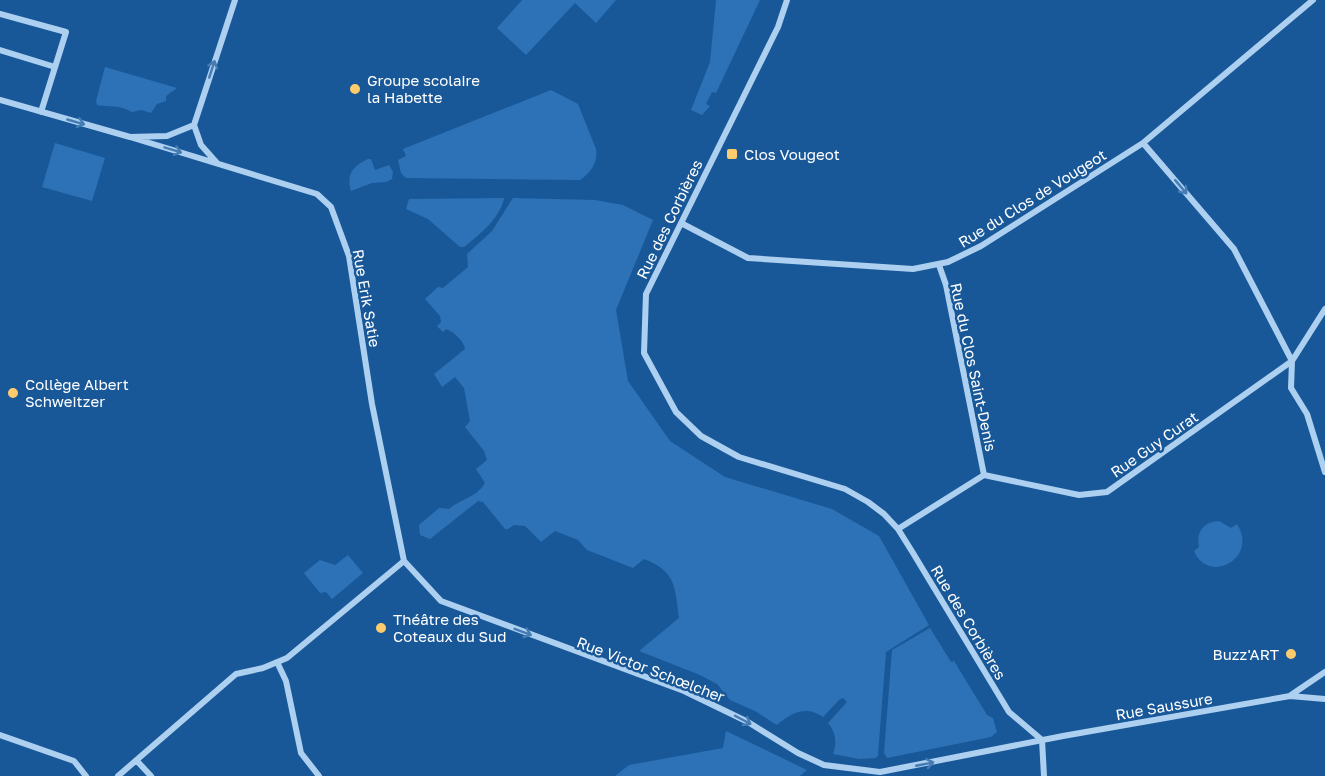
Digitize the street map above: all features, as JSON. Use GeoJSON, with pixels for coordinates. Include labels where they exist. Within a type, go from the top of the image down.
{"type":"FeatureCollection","features":[{"type":"Feature","properties":{"kind":"street"},"geometry":{"type":"LineString","coordinates":[[217,163],[201,145],[194,125],[235,0]]}},
{"type":"Feature","properties":{"kind":"street","name":"Rue des Corbières"},"geometry":{"type":"LineString","coordinates":[[787,0],[775,33],[646,294],[644,353],[676,412],[701,436],[739,457],[845,489],[884,514],[898,529],[1009,712],[1042,740]]}},
{"type":"Feature","properties":{"kind":"street","name":"Rue du Clos de Vougeot"},"geometry":{"type":"LineString","coordinates":[[681,223],[748,258],[914,269],[939,265],[981,246],[1143,143],[1312,0]]}},
{"type":"Feature","properties":{"kind":"street"},"geometry":{"type":"LineString","coordinates":[[0,14],[66,32],[41,111]]}},
{"type":"Feature","properties":{"kind":"street"},"geometry":{"type":"LineString","coordinates":[[0,50],[55,67]]}},
{"type":"Feature","properties":{"kind":"street","name":"Rue Erik Satie"},"geometry":{"type":"LineString","coordinates":[[0,100],[317,194],[332,207],[349,256],[372,404],[404,561]]}},
{"type":"Feature","properties":{"kind":"street"},"geometry":{"type":"LineString","coordinates":[[130,137],[167,136],[194,125]]}},
{"type":"Feature","properties":{"kind":"street"},"geometry":{"type":"LineString","coordinates":[[1143,143],[1234,249],[1292,362],[1291,388],[1307,414],[1325,472]]}},
{"type":"Feature","properties":{"kind":"street","name":"Rue du Clos Saint-Denis"},"geometry":{"type":"LineString","coordinates":[[939,265],[946,285],[984,475]]}},
{"type":"Feature","properties":{"kind":"street","name":"Rue Guy Curat"},"geometry":{"type":"LineString","coordinates":[[984,475],[1079,495],[1107,492],[1292,362],[1325,309]]}},
{"type":"Feature","properties":{"kind":"street"},"geometry":{"type":"LineString","coordinates":[[898,529],[984,475]]}},
{"type":"Feature","properties":{"kind":"street"},"geometry":{"type":"LineString","coordinates":[[118,776],[236,674],[263,668],[287,658],[404,561]]}},
{"type":"Feature","properties":{"kind":"street","name":"Rue Victor Schœlcher"},"geometry":{"type":"LineString","coordinates":[[404,561],[441,601],[684,692],[748,722],[798,753],[824,765],[880,772],[1042,740]]}},
{"type":"Feature","properties":{"kind":"street"},"geometry":{"type":"LineString","coordinates":[[277,662],[286,681],[300,753],[319,776]]}},
{"type":"Feature","properties":{"kind":"street","name":"Rue Saussure"},"geometry":{"type":"LineString","coordinates":[[1290,696],[1325,672]]}},
{"type":"Feature","properties":{"kind":"street","name":"Rue Saussure"},"geometry":{"type":"LineString","coordinates":[[1042,740],[1290,696],[1325,699]]}},
{"type":"Feature","properties":{"kind":"street"},"geometry":{"type":"LineString","coordinates":[[0,735],[75,761],[86,776]]}},
{"type":"Feature","properties":{"kind":"street"},"geometry":{"type":"LineString","coordinates":[[1042,740],[1044,776]]}},
{"type":"Feature","properties":{"kind":"street"},"geometry":{"type":"LineString","coordinates":[[137,761],[151,776]]}},
{"type":"Feature","properties":{"kind":"shaded area"},"geometry":{"type":"Polygon","coordinates":[[[522,0],[616,0],[596,23],[575,3],[526,55],[497,28],[522,0]]]}},
{"type":"Feature","properties":{"kind":"shaded area"},"geometry":{"type":"Polygon","coordinates":[[[716,0],[760,0],[716,93],[712,92],[706,104],[710,106],[702,115],[691,110],[710,62],[716,0]]]}},
{"type":"Feature","properties":{"kind":"shaded area"},"geometry":{"type":"Polygon","coordinates":[[[105,67],[177,88],[166,96],[166,101],[157,104],[151,113],[97,105],[96,101],[105,67]]]}},
{"type":"Feature","properties":{"kind":"shaded area"},"geometry":{"type":"Polygon","coordinates":[[[551,90],[578,104],[596,149],[593,167],[580,180],[406,178],[401,173],[398,160],[406,156],[403,149],[551,90]]]}},
{"type":"Feature","properties":{"kind":"shaded area"},"geometry":{"type":"Polygon","coordinates":[[[55,143],[105,158],[92,201],[42,187],[55,143]]]}},
{"type":"Feature","properties":{"kind":"shaded area"},"geometry":{"type":"Polygon","coordinates":[[[371,159],[375,170],[389,165],[393,172],[392,179],[351,191],[349,180],[352,171],[371,159]]]}},
{"type":"Feature","properties":{"kind":"shaded area"},"geometry":{"type":"Polygon","coordinates":[[[504,198],[494,220],[464,247],[460,247],[428,219],[406,209],[409,199],[504,198]]]}},
{"type":"Feature","properties":{"kind":"shaded area"},"geometry":{"type":"Polygon","coordinates":[[[513,198],[595,200],[623,205],[653,220],[616,310],[628,381],[670,441],[725,477],[832,509],[879,536],[929,625],[886,652],[876,758],[859,759],[833,754],[835,738],[828,723],[847,702],[843,698],[823,717],[817,713],[799,712],[777,725],[755,711],[730,700],[717,684],[639,651],[679,618],[672,581],[655,564],[644,559],[633,568],[587,550],[578,540],[555,531],[541,542],[525,526],[514,525],[505,529],[483,502],[478,501],[430,539],[420,535],[419,525],[439,508],[449,509],[482,488],[485,483],[476,469],[487,460],[484,451],[465,427],[470,421],[464,388],[455,377],[442,387],[434,374],[465,349],[464,346],[452,332],[446,329],[443,332],[437,326],[441,322],[440,316],[425,299],[438,287],[443,288],[468,267],[467,254],[492,231],[513,198]]]}},
{"type":"Feature","properties":{"kind":"shaded area"},"geometry":{"type":"Polygon","coordinates":[[[1219,521],[1231,528],[1237,524],[1242,537],[1242,548],[1237,557],[1220,567],[1210,566],[1201,561],[1194,551],[1199,547],[1198,542],[1202,529],[1209,523],[1219,521]]]}},
{"type":"Feature","properties":{"kind":"shaded area"},"geometry":{"type":"Polygon","coordinates":[[[348,555],[363,573],[332,599],[326,592],[320,593],[304,573],[320,560],[335,565],[348,555]]]}},
{"type":"Feature","properties":{"kind":"shaded area"},"geometry":{"type":"Polygon","coordinates":[[[930,628],[951,662],[954,661],[987,715],[993,718],[997,732],[991,737],[887,758],[884,753],[892,650],[930,628]]]}},
{"type":"Feature","properties":{"kind":"shaded area"},"geometry":{"type":"Polygon","coordinates":[[[726,731],[807,770],[800,776],[615,776],[629,765],[723,748],[726,731]]]}},
{"type":"Feature","properties":{"kind":"place","name":"Groupe scolaire la Habette"},"geometry":{"type":"Point","coordinates":[355,89]}},
{"type":"Feature","properties":{"kind":"place","name":"Clos Vougeot"},"geometry":{"type":"Point","coordinates":[732,154]}},
{"type":"Feature","properties":{"kind":"place","name":"Collège Albert Schweitzer"},"geometry":{"type":"Point","coordinates":[13,393]}},
{"type":"Feature","properties":{"kind":"place","name":"Théâtre des Coteaux du Sud"},"geometry":{"type":"Point","coordinates":[381,628]}},
{"type":"Feature","properties":{"kind":"place","name":"Buzz'ART"},"geometry":{"type":"Point","coordinates":[1291,654]}}]}
